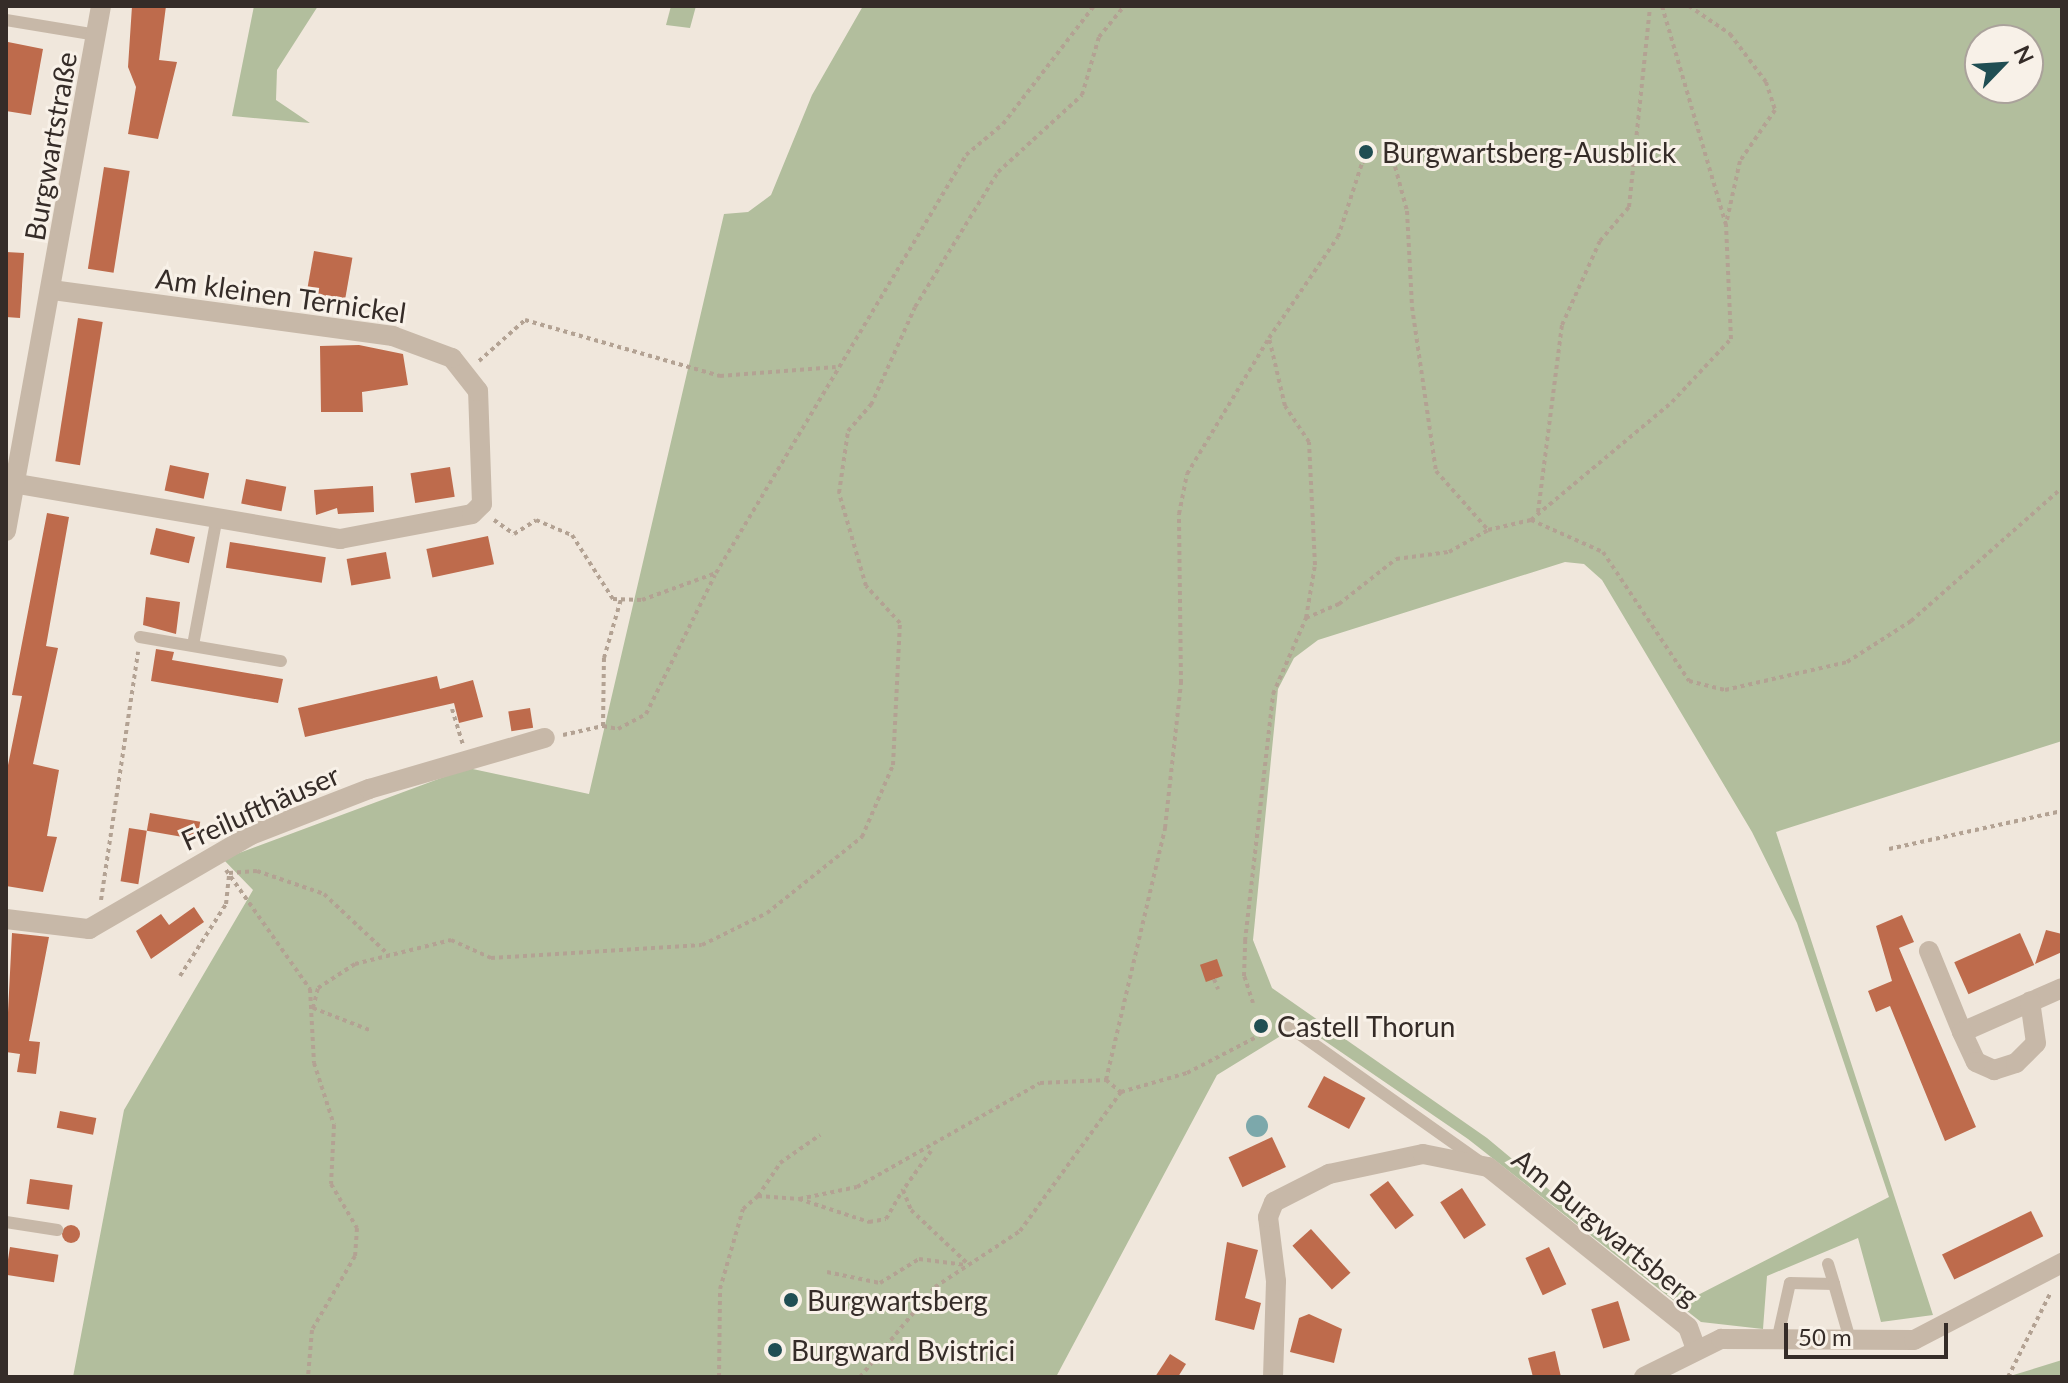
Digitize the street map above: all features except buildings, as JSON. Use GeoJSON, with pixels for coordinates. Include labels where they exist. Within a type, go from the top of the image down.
{"type":"FeatureCollection","features":[{"type":"Feature","properties":{"kind":"street","name":"Burgwartstraße"},"geometry":{"type":"LineString","coordinates":[[6,531],[18,484],[101,6]]}},
{"type":"Feature","properties":{"kind":"street","name":"Am kleinen Ternickel"},"geometry":{"type":"LineString","coordinates":[[53,290],[393,336],[468,370]]}},
{"type":"Feature","properties":{"kind":"street"},"geometry":{"type":"LineString","coordinates":[[18,484],[340,539],[479,510],[478,391],[468,370]]}},
{"type":"Feature","properties":{"kind":"street","name":"Freilufthäuser"},"geometry":{"type":"LineString","coordinates":[[6,919],[77,931],[97,924],[251,835],[369,789],[545,738]]}},
{"type":"Feature","properties":{"kind":"street"},"geometry":{"type":"LineString","coordinates":[[1929,951],[1976,1062],[1994,1070],[2016,1063],[2036,1043],[2030,1001]]}},
{"type":"Feature","properties":{"kind":"street"},"geometry":{"type":"LineString","coordinates":[[1962,1032],[2062,988]]}},
{"type":"Feature","properties":{"kind":"street","name":"Am Burgwartsberg"},"geometry":{"type":"LineString","coordinates":[[1273,1377],[1276,1281],[1268,1217],[1274,1202],[1375,1161],[1423,1154],[1488,1167],[1688,1327],[1695,1346]]}},
{"type":"Feature","properties":{"kind":"street"},"geometry":{"type":"LineString","coordinates":[[1644,1377],[1695,1346],[1777,1341],[1851,1343],[1914,1340],[1946,1329],[2062,1263]]}},
{"type":"Feature","properties":{"kind":"lane"},"geometry":{"type":"LineString","coordinates":[[6,20],[97,35]]}},
{"type":"Feature","properties":{"kind":"lane"},"geometry":{"type":"LineString","coordinates":[[193,645],[217,517]]}},
{"type":"Feature","properties":{"kind":"lane"},"geometry":{"type":"LineString","coordinates":[[140,637],[281,661]]}},
{"type":"Feature","properties":{"kind":"lane"},"geometry":{"type":"LineString","coordinates":[[1284,1023],[1488,1167]]}},
{"type":"Feature","properties":{"kind":"lane"},"geometry":{"type":"LineString","coordinates":[[6,1222],[57,1230]]}},
{"type":"Feature","properties":{"kind":"lane"},"geometry":{"type":"LineString","coordinates":[[1828,1264],[1851,1343]]}},
{"type":"Feature","properties":{"kind":"lane"},"geometry":{"type":"LineString","coordinates":[[1777,1341],[1790,1283],[1834,1284]]}},
{"type":"Feature","properties":{"kind":"path"},"geometry":{"type":"LineString","coordinates":[[545,738],[603,726],[618,729],[646,714],[716,573],[836,367],[966,155],[1003,124],[1094,6]]}},
{"type":"Feature","properties":{"kind":"path"},"geometry":{"type":"LineString","coordinates":[[308,1377],[312,1330],[355,1256],[357,1228],[331,1184],[334,1125],[314,1063],[313,1008],[318,988],[355,964],[451,940],[491,958],[702,945],[767,913],[862,837],[893,765],[900,623],[866,586],[839,493],[848,431],[871,405],[915,307],[998,172],[1082,95],[1099,37],[1124,6]]}},
{"type":"Feature","properties":{"kind":"path"},"geometry":{"type":"LineString","coordinates":[[1538,512],[1562,325],[1600,241],[1629,207],[1650,6]]}},
{"type":"Feature","properties":{"kind":"path"},"geometry":{"type":"LineString","coordinates":[[1306,618],[1339,604],[1396,559],[1449,552],[1488,530],[1531,520],[1672,402],[1731,339],[1726,225],[1662,6]]}},
{"type":"Feature","properties":{"kind":"path"},"geometry":{"type":"LineString","coordinates":[[1689,6],[1730,34],[1766,82],[1775,110],[1740,161],[1726,225]]}},
{"type":"Feature","properties":{"kind":"path"},"geometry":{"type":"LineString","coordinates":[[1106,1080],[1165,828],[1182,667],[1179,514],[1187,474],[1269,338],[1338,237],[1362,163],[1374,151],[1393,159],[1407,211],[1427,439],[1436,471],[1488,530]]}},
{"type":"Feature","properties":{"kind":"path"},"geometry":{"type":"LineString","coordinates":[[468,370],[525,320],[593,345],[720,376],[836,367]]}},
{"type":"Feature","properties":{"kind":"path"},"geometry":{"type":"LineString","coordinates":[[1253,1003],[1244,976],[1245,941],[1273,694],[1287,648],[1306,618],[1315,565],[1309,442],[1285,406],[1269,338]]}},
{"type":"Feature","properties":{"kind":"path"},"geometry":{"type":"LineString","coordinates":[[1531,520],[1603,552],[1689,681],[1725,690],[1847,662],[1911,621],[2062,488]]}},
{"type":"Feature","properties":{"kind":"path"},"geometry":{"type":"LineString","coordinates":[[514,534],[536,520],[572,535],[613,599],[642,600],[716,573]]}},
{"type":"Feature","properties":{"kind":"path"},"geometry":{"type":"LineString","coordinates":[[603,726],[604,658],[621,599]]}},
{"type":"Feature","properties":{"kind":"path"},"geometry":{"type":"LineString","coordinates":[[97,924],[140,637]]}},
{"type":"Feature","properties":{"kind":"path"},"geometry":{"type":"LineString","coordinates":[[452,709],[465,751]]}},
{"type":"Feature","properties":{"kind":"path"},"geometry":{"type":"LineString","coordinates":[[1889,849],[2062,811]]}},
{"type":"Feature","properties":{"kind":"path"},"geometry":{"type":"LineString","coordinates":[[229,873],[257,871],[324,894],[389,955]]}},
{"type":"Feature","properties":{"kind":"path"},"geometry":{"type":"LineString","coordinates":[[180,976],[226,904],[229,873]]}},
{"type":"Feature","properties":{"kind":"path"},"geometry":{"type":"LineString","coordinates":[[229,873],[279,939],[313,1008],[372,1031]]}},
{"type":"Feature","properties":{"kind":"path"},"geometry":{"type":"LineString","coordinates":[[1214,979],[1218,989]]}},
{"type":"Feature","properties":{"kind":"path"},"geometry":{"type":"LineString","coordinates":[[860,1377],[935,1287],[1020,1231],[1121,1092],[1187,1073],[1284,1023]]}},
{"type":"Feature","properties":{"kind":"path"},"geometry":{"type":"LineString","coordinates":[[799,1199],[857,1187],[897,1160],[933,1148],[1040,1083],[1106,1080],[1121,1092]]}},
{"type":"Feature","properties":{"kind":"path"},"geometry":{"type":"LineString","coordinates":[[719,1377],[715,1329],[726,1261],[743,1209],[758,1196],[780,1163],[820,1135]]}},
{"type":"Feature","properties":{"kind":"path"},"geometry":{"type":"LineString","coordinates":[[758,1196],[799,1199],[869,1222],[886,1219],[933,1148]]}},
{"type":"Feature","properties":{"kind":"path"},"geometry":{"type":"LineString","coordinates":[[903,1190],[911,1210],[969,1265]]}},
{"type":"Feature","properties":{"kind":"path"},"geometry":{"type":"LineString","coordinates":[[827,1272],[880,1283],[919,1259],[969,1265]]}},
{"type":"Feature","properties":{"kind":"path"},"geometry":{"type":"LineString","coordinates":[[2008,1377],[2053,1290]]}},
{"type":"Feature","properties":{"kind":"green space"},"geometry":{"type":"Polygon","coordinates":[[[254,6],[318,6],[277,70],[276,100],[310,123],[232,116],[254,6]]]}},
{"type":"Feature","properties":{"kind":"green space"},"geometry":{"type":"Polygon","coordinates":[[[671,6],[696,6],[690,28],[666,25],[671,6]]]}},
{"type":"Feature","properties":{"kind":"green space"},"geometry":{"type":"Polygon","coordinates":[[[863,6],[2062,6],[2062,741],[1776,832],[1933,1315],[1881,1322],[1858,1238],[1767,1276],[1763,1329],[1701,1322],[1468,1139],[1300,1024],[1217,1075],[1056,1377],[73,1377],[124,1110],[253,890],[223,859],[468,768],[589,794],[724,214],[748,212],[771,195],[812,95],[863,6]],[[1565,562],[1318,640],[1294,658],[1278,689],[1253,940],[1272,988],[1487,1138],[1650,1274],[1694,1297],[1889,1197],[1797,923],[1752,832],[1602,580],[1584,564],[1565,562]]]}},
{"type":"Feature","properties":{"kind":"green space"},"geometry":{"type":"Polygon","coordinates":[[[2062,1360],[2062,1377],[2007,1377],[2062,1360]]]}},
{"type":"Feature","properties":{"kind":"water"},"geometry":{"type":"Polygon","coordinates":[[[1257,1115],[1265,1118],[1268,1126],[1265,1134],[1257,1137],[1249,1134],[1246,1126],[1249,1118],[1257,1115]]]}},
{"type":"Feature","properties":{"kind":"place","name":"Burgwartsberg-Ausblick"},"geometry":{"type":"Point","coordinates":[1366,152]}},
{"type":"Feature","properties":{"kind":"place","name":"Castell Thorun"},"geometry":{"type":"Point","coordinates":[1261,1026]}},
{"type":"Feature","properties":{"kind":"place","name":"Burgwartsberg"},"geometry":{"type":"Point","coordinates":[791,1300]}},
{"type":"Feature","properties":{"kind":"place","name":"Burgward Bvistrici"},"geometry":{"type":"Point","coordinates":[775,1350]}}]}
